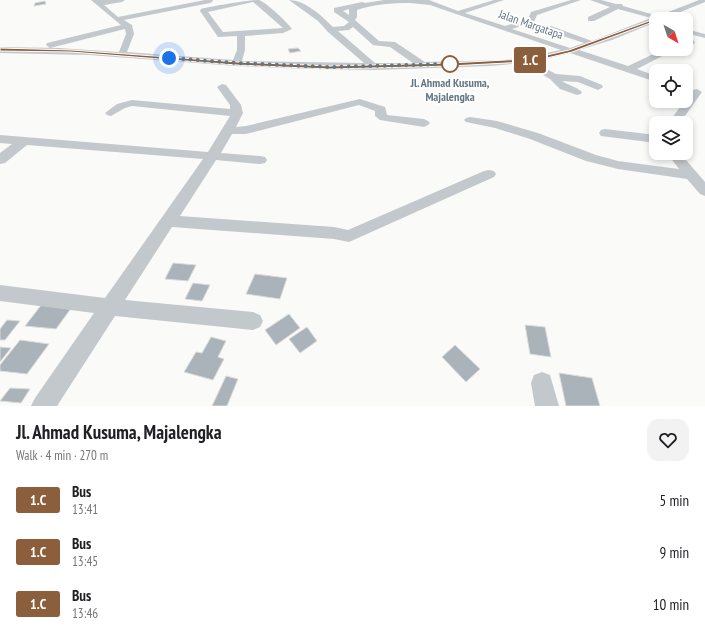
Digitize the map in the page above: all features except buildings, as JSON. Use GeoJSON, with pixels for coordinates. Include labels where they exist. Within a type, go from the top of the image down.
{"type":"FeatureCollection","features":[{"type":"Feature","properties":{"kind":"street"},"geometry":{"type":"LineString","coordinates":[[97,2],[122,0]]}},
{"type":"Feature","properties":{"kind":"street"},"geometry":{"type":"LineString","coordinates":[[251,0],[204,11],[220,35],[241,35],[283,31],[288,29],[281,21],[255,0]]}},
{"type":"Feature","properties":{"kind":"street"},"geometry":{"type":"LineString","coordinates":[[292,0],[321,19],[329,28],[374,67]]}},
{"type":"Feature","properties":{"kind":"street"},"geometry":{"type":"LineString","coordinates":[[350,8],[378,0]]}},
{"type":"Feature","properties":{"kind":"street","name":"Jalan Margatapa"},"geometry":{"type":"LineString","coordinates":[[458,13],[501,0]]}},
{"type":"Feature","properties":{"kind":"street"},"geometry":{"type":"LineString","coordinates":[[506,28],[531,20],[534,14],[578,0]]}},
{"type":"Feature","properties":{"kind":"street"},"geometry":{"type":"LineString","coordinates":[[593,0],[617,6],[649,17]]}},
{"type":"Feature","properties":{"kind":"street"},"geometry":{"type":"LineString","coordinates":[[676,12],[705,0]]}},
{"type":"Feature","properties":{"kind":"street"},"geometry":{"type":"LineString","coordinates":[[423,65],[392,44],[376,43],[337,10],[378,2],[427,1],[458,13]]}},
{"type":"Feature","properties":{"kind":"street"},"geometry":{"type":"LineString","coordinates":[[97,2],[117,19],[131,26]]}},
{"type":"Feature","properties":{"kind":"street"},"geometry":{"type":"LineString","coordinates":[[117,19],[205,2],[209,9]]}},
{"type":"Feature","properties":{"kind":"street"},"geometry":{"type":"LineString","coordinates":[[591,19],[626,3]]}},
{"type":"Feature","properties":{"kind":"street"},"geometry":{"type":"LineString","coordinates":[[350,8],[354,18],[352,22]]}},
{"type":"Feature","properties":{"kind":"street","name":"Jalan Margatapa"},"geometry":{"type":"LineString","coordinates":[[458,13],[649,77]]}},
{"type":"Feature","properties":{"kind":"street"},"geometry":{"type":"LineString","coordinates":[[321,19],[343,14]]}},
{"type":"Feature","properties":{"kind":"street"},"geometry":{"type":"LineString","coordinates":[[329,28],[352,22]]}},
{"type":"Feature","properties":{"kind":"street"},"geometry":{"type":"LineString","coordinates":[[0,50],[122,54],[237,63],[330,67],[374,67],[525,61],[570,51],[649,22]]}},
{"type":"Feature","properties":{"kind":"street"},"geometry":{"type":"LineString","coordinates":[[33,50],[131,26]]}},
{"type":"Feature","properties":{"kind":"street"},"geometry":{"type":"LineString","coordinates":[[122,54],[130,34],[131,26]]}},
{"type":"Feature","properties":{"kind":"street"},"geometry":{"type":"LineString","coordinates":[[548,28],[591,43]]}},
{"type":"Feature","properties":{"kind":"street"},"geometry":{"type":"LineString","coordinates":[[693,33],[705,36]]}},
{"type":"Feature","properties":{"kind":"street"},"geometry":{"type":"LineString","coordinates":[[237,63],[241,50],[241,35]]}},
{"type":"Feature","properties":{"kind":"street"},"geometry":{"type":"LineString","coordinates":[[628,70],[655,56]]}},
{"type":"Feature","properties":{"kind":"street"},"geometry":{"type":"LineString","coordinates":[[525,61],[554,77],[580,79],[598,87]]}},
{"type":"Feature","properties":{"kind":"street"},"geometry":{"type":"LineString","coordinates":[[554,77],[560,85],[577,92]]}},
{"type":"Feature","properties":{"kind":"street"},"geometry":{"type":"LineString","coordinates":[[43,406],[228,131],[237,113],[235,105],[222,87]]}},
{"type":"Feature","properties":{"kind":"street"},"geometry":{"type":"LineString","coordinates":[[679,116],[696,91]]}},
{"type":"Feature","properties":{"kind":"street"},"geometry":{"type":"LineString","coordinates":[[228,131],[246,130],[360,102],[381,108],[381,116],[384,118],[424,123]]}},
{"type":"Feature","properties":{"kind":"street"},"geometry":{"type":"LineString","coordinates":[[111,113],[121,106],[132,103],[237,113]]}},
{"type":"Feature","properties":{"kind":"street"},"geometry":{"type":"LineString","coordinates":[[470,120],[497,125],[534,136],[591,158],[618,165],[690,175]]}},
{"type":"Feature","properties":{"kind":"street"},"geometry":{"type":"LineString","coordinates":[[605,133],[649,138]]}},
{"type":"Feature","properties":{"kind":"street"},"geometry":{"type":"LineString","coordinates":[[0,139],[260,160]]}},
{"type":"Feature","properties":{"kind":"street"},"geometry":{"type":"LineString","coordinates":[[0,160],[25,140]]}},
{"type":"Feature","properties":{"kind":"street"},"geometry":{"type":"LineString","coordinates":[[678,160],[705,192]]}},
{"type":"Feature","properties":{"kind":"street"},"geometry":{"type":"LineString","coordinates":[[168,221],[334,233],[349,236],[489,174]]}},
{"type":"Feature","properties":{"kind":"street"},"geometry":{"type":"LineString","coordinates":[[0,293],[110,307],[253,321]]}},
{"type":"Feature","properties":{"kind":"street"},"geometry":{"type":"LineString","coordinates":[[542,383],[547,406]]}},
{"type":"Feature","properties":{"kind":"bus line","name":"1.C"},"geometry":{"type":"LineString","coordinates":[[0,50],[71,51],[185,60],[330,67],[374,67],[525,61],[570,51],[649,22]]}},
{"type":"Feature","properties":{"kind":"place","name":"Jl. Ahmad Kusuma, Majalengka"},"geometry":{"type":"Point","coordinates":[450,64]}},
{"type":"Feature","properties":{"kind":"route"},"geometry":{"type":"LineString","coordinates":[[169,58],[330,67],[450,64]]}}]}
